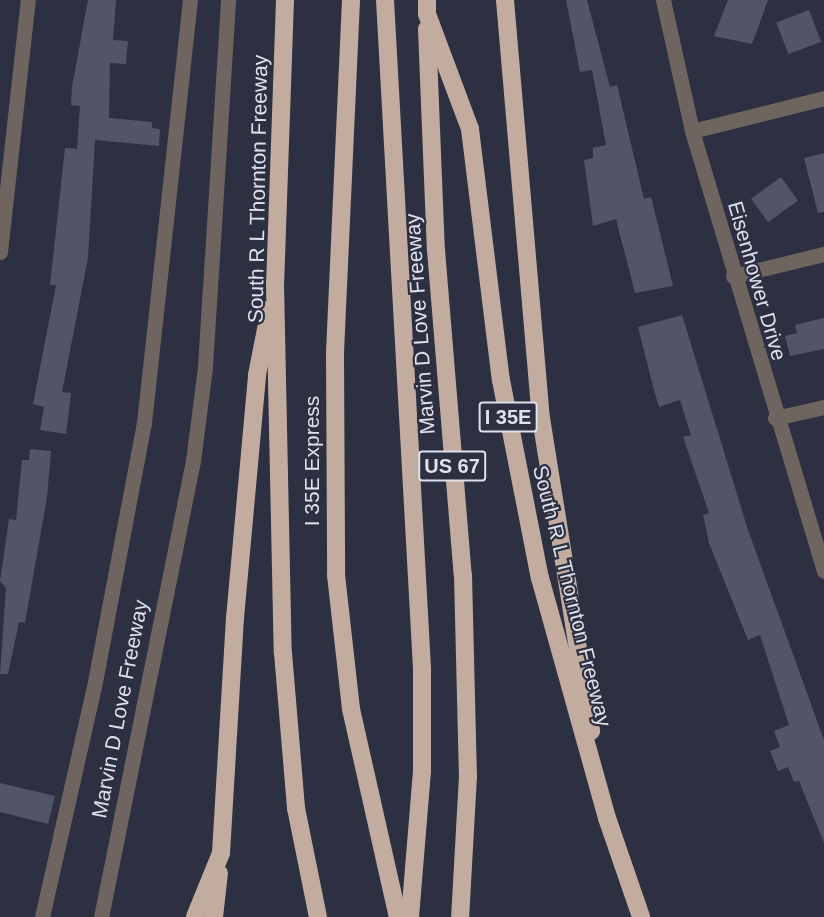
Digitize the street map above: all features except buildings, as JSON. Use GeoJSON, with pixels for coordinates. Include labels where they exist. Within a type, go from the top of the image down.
{"type":"FeatureCollection","features":[{"type":"Feature","properties":{"kind":"highway","name":"South R L Thornton Freeway"},"geometry":{"type":"LineString","coordinates":[[285,0],[274,284],[287,718],[318,917]]}},
{"type":"Feature","properties":{"kind":"highway","name":"I 35E Express"},"geometry":{"type":"LineString","coordinates":[[351,0],[335,356],[336,575],[351,709],[398,917]]}},
{"type":"Feature","properties":{"kind":"highway"},"geometry":{"type":"LineString","coordinates":[[385,0],[422,669],[420,819],[410,917]]}},
{"type":"Feature","properties":{"kind":"highway"},"geometry":{"type":"LineString","coordinates":[[505,0],[541,418],[607,819]]}},
{"type":"Feature","properties":{"kind":"highway","name":"South R L Thornton Freeway"},"geometry":{"type":"LineString","coordinates":[[427,7],[470,129],[499,368],[542,589],[607,819],[641,917]]}},
{"type":"Feature","properties":{"kind":"highway","name":"Marvin D Love Freeway"},"geometry":{"type":"LineString","coordinates":[[427,7],[436,250],[464,599],[468,776],[460,917]]}},
{"type":"Feature","properties":{"kind":"highway"},"geometry":{"type":"LineString","coordinates":[[214,917],[221,854],[256,375],[274,284]]}},
{"type":"Feature","properties":{"kind":"highway"},"geometry":{"type":"LineString","coordinates":[[195,917],[221,854]]}},
{"type":"Feature","properties":{"kind":"street"},"geometry":{"type":"LineString","coordinates":[[0,252],[28,0]]}},
{"type":"Feature","properties":{"kind":"street"},"geometry":{"type":"LineString","coordinates":[[42,917],[94,687],[144,423],[190,0]]}},
{"type":"Feature","properties":{"kind":"street","name":"South R L Thornton Freeway"},"geometry":{"type":"LineString","coordinates":[[205,367],[228,0]]}},
{"type":"Feature","properties":{"kind":"street","name":"Eisenhower Drive"},"geometry":{"type":"LineString","coordinates":[[663,0],[692,131],[775,418],[824,569]]}},
{"type":"Feature","properties":{"kind":"street"},"geometry":{"type":"LineString","coordinates":[[692,131],[824,98]]}},
{"type":"Feature","properties":{"kind":"street"},"geometry":{"type":"LineString","coordinates":[[734,276],[824,254]]}},
{"type":"Feature","properties":{"kind":"street","name":"Marvin D Love Freeway"},"geometry":{"type":"LineString","coordinates":[[101,917],[193,461],[205,367]]}},
{"type":"Feature","properties":{"kind":"street"},"geometry":{"type":"LineString","coordinates":[[775,418],[824,407]]}}]}
